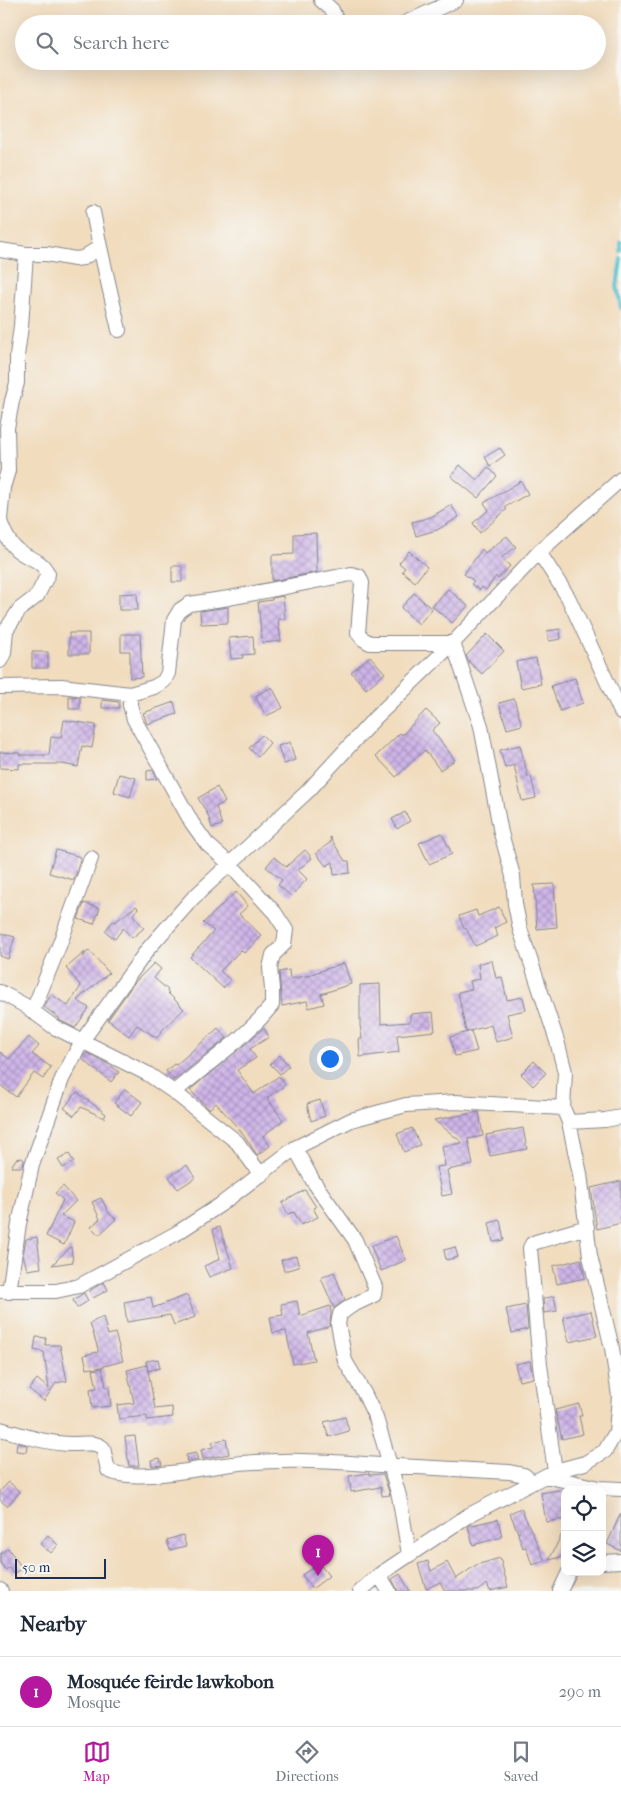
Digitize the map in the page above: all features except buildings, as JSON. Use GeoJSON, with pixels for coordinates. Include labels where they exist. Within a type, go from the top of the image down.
{"type":"FeatureCollection","features":[{"type":"Feature","properties":{"kind":"street"},"geometry":{"type":"LineString","coordinates":[[321,0],[332,10],[334,15]]}},
{"type":"Feature","properties":{"kind":"street"},"geometry":{"type":"LineString","coordinates":[[423,15],[456,0]]}},
{"type":"Feature","properties":{"kind":"street"},"geometry":{"type":"LineString","coordinates":[[93,212],[119,330]]}},
{"type":"Feature","properties":{"kind":"street"},"geometry":{"type":"LineString","coordinates":[[0,250],[26,254],[47,254],[75,260],[83,258],[100,247]]}},
{"type":"Feature","properties":{"kind":"street"},"geometry":{"type":"LineString","coordinates":[[0,661],[4,653],[6,630],[20,609],[37,596],[48,574],[44,566],[36,560],[18,552],[3,529],[0,520],[2,487],[8,471],[7,428],[17,383],[17,356],[26,254]]}},
{"type":"Feature","properties":{"kind":"street"},"geometry":{"type":"LineString","coordinates":[[562,1108],[455,1102],[406,1104],[351,1120],[295,1148],[220,1205],[177,1233],[79,1286],[56,1291],[4,1291],[32,1165],[62,1079],[82,1041],[148,949],[192,899],[308,791],[375,718],[454,643],[539,552],[621,479]]}},
{"type":"Feature","properties":{"kind":"street"},"geometry":{"type":"LineString","coordinates":[[539,552],[568,597],[621,712]]}},
{"type":"Feature","properties":{"kind":"street"},"geometry":{"type":"LineString","coordinates":[[0,687],[61,686],[130,694],[154,687],[164,681],[168,673],[174,620],[180,610],[189,604],[230,598],[351,574],[359,576],[362,583],[358,633],[363,639],[370,643],[454,643]]}},
{"type":"Feature","properties":{"kind":"street"},"geometry":{"type":"LineString","coordinates":[[360,1591],[378,1575],[469,1515],[545,1476],[585,1463],[605,1451],[616,1432],[619,1396],[612,1348],[596,1286],[586,1227],[580,1174],[569,1122],[562,1108],[565,1072],[557,1041],[520,929],[515,904],[513,876],[501,833],[481,726],[454,643]]}},
{"type":"Feature","properties":{"kind":"street"},"geometry":{"type":"LineString","coordinates":[[130,694],[130,705],[134,719],[192,823],[207,844],[231,864],[275,912],[286,930],[284,944],[273,954],[270,968],[272,1005],[238,1040],[174,1092]]}},
{"type":"Feature","properties":{"kind":"street"},"geometry":{"type":"LineString","coordinates":[[33,1010],[91,858]]}},
{"type":"Feature","properties":{"kind":"street"},"geometry":{"type":"LineString","coordinates":[[0,992],[33,1010],[54,1027],[148,1074],[174,1092],[237,1142],[261,1175]]}},
{"type":"Feature","properties":{"kind":"street"},"geometry":{"type":"LineString","coordinates":[[569,1122],[621,1117]]}},
{"type":"Feature","properties":{"kind":"street"},"geometry":{"type":"LineString","coordinates":[[295,1148],[314,1181],[355,1240],[375,1287],[374,1295],[351,1306],[340,1314],[338,1324],[345,1361],[376,1418],[399,1496],[409,1554]]}},
{"type":"Feature","properties":{"kind":"street"},"geometry":{"type":"LineString","coordinates":[[545,1476],[540,1366],[530,1248],[536,1242],[586,1227]]}},
{"type":"Feature","properties":{"kind":"street"},"geometry":{"type":"LineString","coordinates":[[0,1429],[47,1443],[72,1445],[95,1443],[103,1448],[108,1470],[115,1474],[123,1475],[164,1474],[240,1463],[291,1460],[509,1472],[545,1476],[587,1486]]}},
{"type":"Feature","properties":{"kind":"street"},"geometry":{"type":"LineString","coordinates":[[606,1489],[621,1489]]}},
{"type":"Feature","properties":{"kind":"street"},"geometry":{"type":"LineString","coordinates":[[606,1562],[621,1562]]}},
{"type":"Feature","properties":{"kind":"street"},"geometry":{"type":"LineString","coordinates":[[378,1575],[389,1591]]}},
{"type":"Feature","properties":{"kind":"street"},"geometry":{"type":"LineString","coordinates":[[560,1591],[567,1576]]}},
{"type":"Feature","properties":{"kind":"waterway"},"geometry":{"type":"LineString","coordinates":[[621,242],[621,251]]}},
{"type":"Feature","properties":{"kind":"waterway"},"geometry":{"type":"LineString","coordinates":[[621,259],[617,286],[621,308]]}},
{"type":"Feature","properties":{"kind":"place","name":"Mosquée feirde lawkobon"},"geometry":{"type":"Point","coordinates":[318,1576]}}]}
